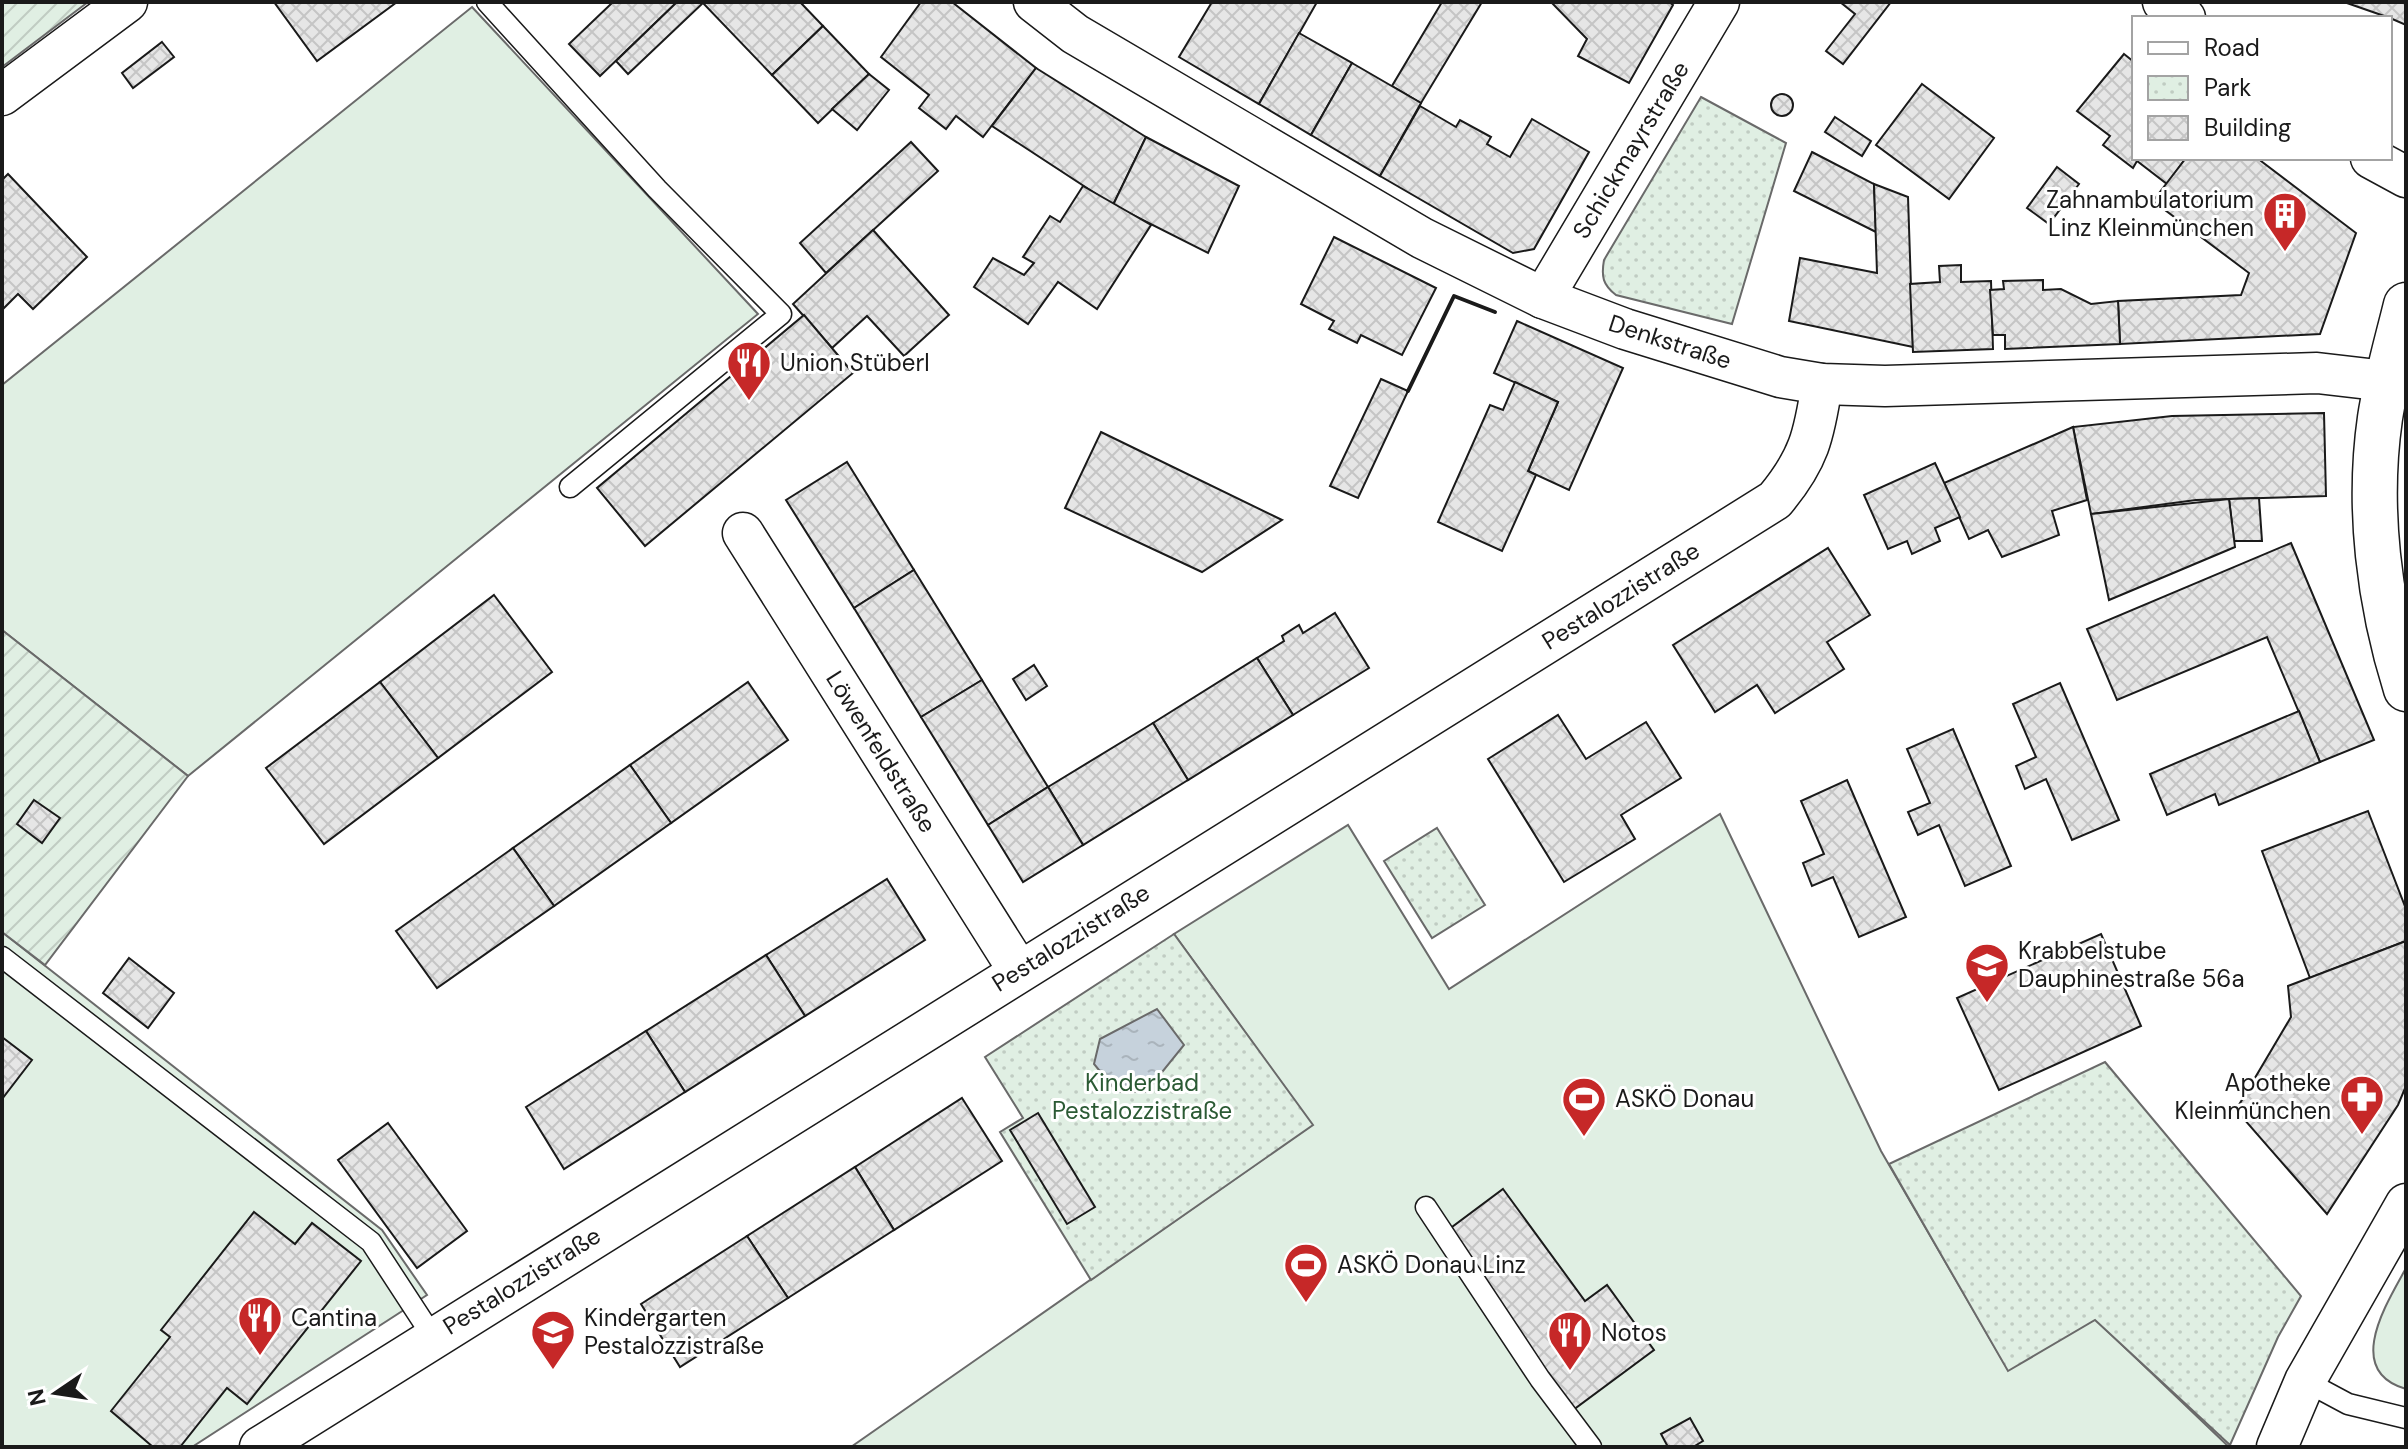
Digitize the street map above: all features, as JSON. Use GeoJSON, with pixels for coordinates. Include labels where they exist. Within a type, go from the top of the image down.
{"type":"FeatureCollection","features":[{"type":"Feature","properties":{"kind":"main road"},"geometry":{"type":"LineString","coordinates":[[2406,305],[2386,381],[2376,476],[2378,565],[2394,650],[2406,689]]}},
{"type":"Feature","properties":{"kind":"street"},"geometry":{"type":"LineString","coordinates":[[2,95],[127,2]]}},
{"type":"Feature","properties":{"kind":"street","name":"Denkstraße"},"geometry":{"type":"LineString","coordinates":[[1034,2],[1075,34],[1422,238],[1543,298],[1720,360],[1822,384],[1999,385],[2317,373],[2386,381]]}},
{"type":"Feature","properties":{"kind":"street","name":"Schickmayrstraße"},"geometry":{"type":"LineString","coordinates":[[1543,298],[1719,2]]}},
{"type":"Feature","properties":{"kind":"street"},"geometry":{"type":"LineString","coordinates":[[2163,2],[2182,16]]}},
{"type":"Feature","properties":{"kind":"street"},"geometry":{"type":"LineString","coordinates":[[2375,160],[2406,177]]}},
{"type":"Feature","properties":{"kind":"street","name":"Pestalozzistraße"},"geometry":{"type":"LineString","coordinates":[[260,1447],[1775,500],[1800,470],[1814,432],[1822,384]]}},
{"type":"Feature","properties":{"kind":"street","name":"Löwenfeldstraße"},"geometry":{"type":"LineString","coordinates":[[743,533],[1019,971]]}},
{"type":"Feature","properties":{"kind":"street"},"geometry":{"type":"LineString","coordinates":[[2277,1447],[2305,1381],[2406,1204]]}},
{"type":"Feature","properties":{"kind":"lane"},"geometry":{"type":"LineString","coordinates":[[487,2],[657,189],[781,314],[570,487]]}},
{"type":"Feature","properties":{"kind":"lane"},"geometry":{"type":"LineString","coordinates":[[2,957],[371,1242],[433,1337]]}},
{"type":"Feature","properties":{"kind":"lane"},"geometry":{"type":"LineString","coordinates":[[1426,1207],[1540,1379],[1591,1447]]}},
{"type":"Feature","properties":{"kind":"lane"},"geometry":{"type":"LineString","coordinates":[[2305,1381],[2348,1404],[2406,1418]]}},
{"type":"Feature","properties":{"kind":"green space"},"geometry":{"type":"Polygon","coordinates":[[[2,2],[88,2],[2,67],[2,2]]]}},
{"type":"Feature","properties":{"kind":"green space"},"geometry":{"type":"Polygon","coordinates":[[[472,7],[758,314],[188,776],[2,630],[2,385],[472,7]]]}},
{"type":"Feature","properties":{"kind":"green space"},"geometry":{"type":"Polygon","coordinates":[[[1701,97],[1786,143],[1732,324],[1616,295],[1608,288],[1603,276],[1604,260],[1701,97]]]}},
{"type":"Feature","properties":{"kind":"green space"},"geometry":{"type":"Polygon","coordinates":[[[2,630],[188,776],[45,965],[2,932],[2,630]]]}},
{"type":"Feature","properties":{"kind":"green space","name":"ASKÖ Donau"},"geometry":{"type":"Polygon","coordinates":[[[1720,814],[1881,1151],[2008,1370],[2095,1319],[2229,1447],[851,1447],[1312,1125],[1174,934],[1348,825],[1449,989],[1720,814]]]}},
{"type":"Feature","properties":{"kind":"green space"},"geometry":{"type":"Polygon","coordinates":[[[1437,828],[1485,905],[1432,938],[1384,861],[1437,828]]]}},
{"type":"Feature","properties":{"kind":"green space"},"geometry":{"type":"Polygon","coordinates":[[[2,932],[382,1230],[427,1295],[192,1447],[2,1447],[2,932]]]}},
{"type":"Feature","properties":{"kind":"green space","name":"Kinderbad Pestalozzistraße"},"geometry":{"type":"Polygon","coordinates":[[[1174,934],[1313,1125],[1091,1280],[1000,1132],[1023,1118],[985,1057],[1174,934]]]}},
{"type":"Feature","properties":{"kind":"green space"},"geometry":{"type":"Polygon","coordinates":[[[2105,1062],[2301,1296],[2278,1337],[2230,1445],[2095,1320],[2008,1371],[1889,1164],[2105,1062]]]}},
{"type":"Feature","properties":{"kind":"green space"},"geometry":{"type":"Polygon","coordinates":[[[2406,1268],[2406,1389],[2387,1380],[2377,1367],[2373,1352],[2381,1317],[2406,1268]]]}},
{"type":"Feature","properties":{"kind":"water"},"geometry":{"type":"Polygon","coordinates":[[[1157,1009],[1184,1045],[1146,1092],[1117,1092],[1094,1064],[1100,1039],[1157,1009]]]}},
{"type":"Feature","properties":{"kind":"building"},"geometry":{"type":"Polygon","coordinates":[[[274,2],[397,2],[317,61],[274,2]]]}},
{"type":"Feature","properties":{"kind":"building"},"geometry":{"type":"Polygon","coordinates":[[[613,2],[677,2],[600,76],[569,44],[613,2]]]}},
{"type":"Feature","properties":{"kind":"building"},"geometry":{"type":"Polygon","coordinates":[[[677,2],[703,3],[628,74],[616,61],[677,2]]]}},
{"type":"Feature","properties":{"kind":"building"},"geometry":{"type":"Polygon","coordinates":[[[702,2],[800,2],[823,26],[772,75],[702,2]]]}},
{"type":"Feature","properties":{"kind":"building"},"geometry":{"type":"Polygon","coordinates":[[[921,2],[952,2],[1036,68],[983,137],[956,116],[946,129],[919,108],[929,95],[881,57],[921,2]]]}},
{"type":"Feature","properties":{"kind":"building"},"geometry":{"type":"Polygon","coordinates":[[[1212,2],[1317,2],[1259,104],[1179,57],[1212,2]]]}},
{"type":"Feature","properties":{"kind":"building"},"geometry":{"type":"Polygon","coordinates":[[[1442,2],[1482,2],[1421,103],[1392,86],[1442,2]]]}},
{"type":"Feature","properties":{"kind":"building"},"geometry":{"type":"Polygon","coordinates":[[[1551,2],[1669,2],[1673,5],[1629,83],[1578,56],[1587,39],[1551,2]]]}},
{"type":"Feature","properties":{"kind":"building"},"geometry":{"type":"Polygon","coordinates":[[[1840,2],[1891,2],[1843,64],[1826,51],[1855,14],[1840,2]]]}},
{"type":"Feature","properties":{"kind":"building"},"geometry":{"type":"Polygon","coordinates":[[[2344,2],[2406,2],[2406,25],[2392,19],[2392,16],[2344,2]]]}},
{"type":"Feature","properties":{"kind":"building"},"geometry":{"type":"Polygon","coordinates":[[[823,26],[869,74],[818,123],[772,75],[823,26]]]}},
{"type":"Feature","properties":{"kind":"building"},"geometry":{"type":"Polygon","coordinates":[[[1299,33],[1352,63],[1311,135],[1259,104],[1299,33]]]}},
{"type":"Feature","properties":{"kind":"building"},"geometry":{"type":"Polygon","coordinates":[[[162,42],[174,57],[133,88],[122,73],[162,42]]]}},
{"type":"Feature","properties":{"kind":"building"},"geometry":{"type":"Polygon","coordinates":[[[2124,54],[2132,60],[2132,160],[2185,160],[2167,184],[2137,161],[2133,168],[2103,145],[2110,136],[2077,111],[2124,54]]]}},
{"type":"Feature","properties":{"kind":"building"},"geometry":{"type":"Polygon","coordinates":[[[1352,63],[1421,103],[1380,176],[1311,135],[1352,63]]]}},
{"type":"Feature","properties":{"kind":"building"},"geometry":{"type":"Polygon","coordinates":[[[1036,68],[1146,137],[1113,205],[992,126],[1036,68]]]}},
{"type":"Feature","properties":{"kind":"building"},"geometry":{"type":"Polygon","coordinates":[[[869,74],[889,90],[857,130],[832,109],[869,74]]]}},
{"type":"Feature","properties":{"kind":"building"},"geometry":{"type":"Polygon","coordinates":[[[1922,84],[1994,138],[1949,199],[1876,145],[1922,84]]]}},
{"type":"Feature","properties":{"kind":"building"},"geometry":{"type":"Polygon","coordinates":[[[1782,94],[1790,97],[1793,105],[1790,113],[1782,116],[1774,113],[1771,105],[1774,97],[1782,94]]]}},
{"type":"Feature","properties":{"kind":"building"},"geometry":{"type":"Polygon","coordinates":[[[1420,106],[1456,127],[1460,120],[1491,137],[1487,144],[1510,157],[1532,119],[1589,152],[1534,249],[1513,253],[1380,176],[1420,106]]]}},
{"type":"Feature","properties":{"kind":"building"},"geometry":{"type":"Polygon","coordinates":[[[1835,117],[1871,141],[1862,156],[1825,132],[1835,117]]]}},
{"type":"Feature","properties":{"kind":"building"},"geometry":{"type":"Polygon","coordinates":[[[1146,137],[1239,186],[1208,253],[1113,205],[1146,137]]]}},
{"type":"Feature","properties":{"kind":"building"},"geometry":{"type":"Polygon","coordinates":[[[911,142],[938,171],[826,273],[800,243],[911,142]]]}},
{"type":"Feature","properties":{"kind":"building"},"geometry":{"type":"Polygon","coordinates":[[[1812,152],[1874,184],[1876,232],[1794,191],[1812,152]]]}},
{"type":"Feature","properties":{"kind":"building","name":"Zahnambulatorium Linz Kleinmünchen"},"geometry":{"type":"Polygon","coordinates":[[[2184,160],[2260,160],[2356,233],[2320,334],[2120,344],[2118,301],[2241,295],[2249,273],[2153,201],[2184,160]]]}},
{"type":"Feature","properties":{"kind":"building"},"geometry":{"type":"Polygon","coordinates":[[[2057,167],[2079,184],[2049,224],[2027,208],[2057,167]]]}},
{"type":"Feature","properties":{"kind":"building"},"geometry":{"type":"Polygon","coordinates":[[[8,174],[87,257],[33,309],[18,294],[2,310],[2,180],[8,174]]]}},
{"type":"Feature","properties":{"kind":"building"},"geometry":{"type":"Polygon","coordinates":[[[1874,184],[1908,197],[1913,347],[1789,321],[1800,258],[1877,273],[1874,184]]]}},
{"type":"Feature","properties":{"kind":"building"},"geometry":{"type":"Polygon","coordinates":[[[1083,186],[1151,225],[1097,309],[1058,282],[1028,324],[974,287],[993,258],[1024,275],[1034,263],[1023,257],[1050,216],[1060,222],[1083,186]]]}},
{"type":"Feature","properties":{"kind":"building"},"geometry":{"type":"Polygon","coordinates":[[[873,230],[949,315],[904,356],[867,316],[832,348],[793,304],[873,230]]]}},
{"type":"Feature","properties":{"kind":"building"},"geometry":{"type":"Polygon","coordinates":[[[1334,237],[1436,288],[1402,355],[1361,335],[1357,343],[1329,329],[1334,321],[1301,304],[1334,237]]]}},
{"type":"Feature","properties":{"kind":"building"},"geometry":{"type":"Polygon","coordinates":[[[1961,265],[1961,282],[1991,281],[1993,349],[1913,352],[1910,284],[1940,282],[1939,266],[1961,265]]]}},
{"type":"Feature","properties":{"kind":"building"},"geometry":{"type":"Polygon","coordinates":[[[2043,280],[2043,290],[2061,289],[2091,304],[2118,301],[2120,344],[2005,349],[2005,335],[1993,335],[1990,290],[2004,289],[2003,281],[2043,280]]]}},
{"type":"Feature","properties":{"kind":"building"},"geometry":{"type":"Polygon","coordinates":[[[804,315],[853,373],[645,546],[597,488],[804,315]]]}},
{"type":"Feature","properties":{"kind":"building"},"geometry":{"type":"Polygon","coordinates":[[[1517,321],[1623,368],[1569,490],[1528,471],[1558,402],[1494,373],[1517,321]]]}},
{"type":"Feature","properties":{"kind":"building"},"geometry":{"type":"Polygon","coordinates":[[[1381,379],[1408,391],[1358,498],[1330,486],[1381,379]]]}},
{"type":"Feature","properties":{"kind":"building"},"geometry":{"type":"Polygon","coordinates":[[[1515,382],[1558,402],[1528,471],[1536,475],[1502,551],[1438,522],[1490,405],[1503,410],[1515,382]]]}},
{"type":"Feature","properties":{"kind":"building"},"geometry":{"type":"Polygon","coordinates":[[[2324,413],[2326,496],[2196,500],[2091,514],[2073,427],[2172,416],[2324,413]]]}},
{"type":"Feature","properties":{"kind":"building"},"geometry":{"type":"Polygon","coordinates":[[[2073,427],[2087,500],[2052,511],[2059,535],[2002,557],[1988,530],[1969,539],[1944,483],[2073,427]]]}},
{"type":"Feature","properties":{"kind":"building"},"geometry":{"type":"Polygon","coordinates":[[[1101,432],[1282,520],[1202,572],[1065,508],[1101,432]]]}},
{"type":"Feature","properties":{"kind":"building"},"geometry":{"type":"Polygon","coordinates":[[[847,462],[914,570],[854,608],[786,500],[847,462]]]}},
{"type":"Feature","properties":{"kind":"building"},"geometry":{"type":"Polygon","coordinates":[[[1935,463],[1960,517],[1935,528],[1940,541],[1912,554],[1907,541],[1888,549],[1864,495],[1935,463]]]}},
{"type":"Feature","properties":{"kind":"building"},"geometry":{"type":"Polygon","coordinates":[[[2259,498],[2262,541],[2234,541],[2229,499],[2259,498]]]}},
{"type":"Feature","properties":{"kind":"building"},"geometry":{"type":"Polygon","coordinates":[[[2229,499],[2235,547],[2109,600],[2091,514],[2229,499]]]}},
{"type":"Feature","properties":{"kind":"building"},"geometry":{"type":"Polygon","coordinates":[[[2291,543],[2374,740],[2320,762],[2267,637],[2117,700],[2087,629],[2291,543]]]}},
{"type":"Feature","properties":{"kind":"building"},"geometry":{"type":"Polygon","coordinates":[[[1828,548],[1870,615],[1827,642],[1844,669],[1775,713],[1757,685],[1715,712],[1673,645],[1828,548]]]}},
{"type":"Feature","properties":{"kind":"building"},"geometry":{"type":"Polygon","coordinates":[[[914,570],[982,680],[921,717],[854,608],[914,570]]]}},
{"type":"Feature","properties":{"kind":"building"},"geometry":{"type":"Polygon","coordinates":[[[494,595],[552,672],[438,758],[380,682],[494,595]]]}},
{"type":"Feature","properties":{"kind":"building"},"geometry":{"type":"Polygon","coordinates":[[[1335,613],[1369,668],[1293,715],[1257,658],[1284,641],[1282,636],[1299,625],[1303,633],[1335,613]]]}},
{"type":"Feature","properties":{"kind":"building"},"geometry":{"type":"Polygon","coordinates":[[[1257,658],[1293,715],[1188,780],[1153,723],[1257,658]]]}},
{"type":"Feature","properties":{"kind":"building"},"geometry":{"type":"Polygon","coordinates":[[[1034,665],[1047,686],[1026,700],[1013,679],[1034,665]]]}},
{"type":"Feature","properties":{"kind":"building"},"geometry":{"type":"Polygon","coordinates":[[[982,680],[1048,787],[988,825],[921,717],[982,680]]]}},
{"type":"Feature","properties":{"kind":"building"},"geometry":{"type":"Polygon","coordinates":[[[380,682],[438,758],[324,844],[266,768],[380,682]]]}},
{"type":"Feature","properties":{"kind":"building"},"geometry":{"type":"Polygon","coordinates":[[[748,682],[788,740],[671,823],[630,765],[748,682]]]}},
{"type":"Feature","properties":{"kind":"building"},"geometry":{"type":"Polygon","coordinates":[[[2060,683],[2119,820],[2072,840],[2046,779],[2025,789],[2016,766],[2036,757],[2013,704],[2060,683]]]}},
{"type":"Feature","properties":{"kind":"building"},"geometry":{"type":"Polygon","coordinates":[[[2299,711],[2320,762],[2219,805],[2215,794],[2167,815],[2150,774],[2299,711]]]}},
{"type":"Feature","properties":{"kind":"building"},"geometry":{"type":"Polygon","coordinates":[[[1558,715],[1586,759],[1646,722],[1681,778],[1621,815],[1635,839],[1564,882],[1488,759],[1558,715]]]}},
{"type":"Feature","properties":{"kind":"building"},"geometry":{"type":"Polygon","coordinates":[[[1153,723],[1188,780],[1083,845],[1048,787],[1153,723]]]}},
{"type":"Feature","properties":{"kind":"building"},"geometry":{"type":"Polygon","coordinates":[[[1953,729],[2011,866],[1965,886],[1939,825],[1918,835],[1908,812],[1930,803],[1907,749],[1953,729]]]}},
{"type":"Feature","properties":{"kind":"building"},"geometry":{"type":"Polygon","coordinates":[[[630,765],[671,823],[554,906],[513,848],[630,765]]]}},
{"type":"Feature","properties":{"kind":"building"},"geometry":{"type":"Polygon","coordinates":[[[1847,780],[1906,917],[1859,937],[1833,877],[1812,886],[1803,863],[1824,854],[1801,801],[1847,780]]]}},
{"type":"Feature","properties":{"kind":"building"},"geometry":{"type":"Polygon","coordinates":[[[1048,787],[1083,845],[1023,882],[988,825],[1048,787]]]}},
{"type":"Feature","properties":{"kind":"building"},"geometry":{"type":"Polygon","coordinates":[[[34,800],[60,818],[42,843],[17,824],[34,800]]]}},
{"type":"Feature","properties":{"kind":"building"},"geometry":{"type":"Polygon","coordinates":[[[2368,811],[2406,909],[2406,941],[2310,978],[2262,851],[2368,811]]]}},
{"type":"Feature","properties":{"kind":"building"},"geometry":{"type":"Polygon","coordinates":[[[513,848],[554,906],[437,988],[396,931],[513,848]]]}},
{"type":"Feature","properties":{"kind":"building"},"geometry":{"type":"Polygon","coordinates":[[[887,879],[925,940],[805,1016],[766,955],[887,879]]]}},
{"type":"Feature","properties":{"kind":"building"},"geometry":{"type":"Polygon","coordinates":[[[2101,934],[2141,1026],[1999,1090],[1957,998],[2101,934]]]}},
{"type":"Feature","properties":{"kind":"building"},"geometry":{"type":"Polygon","coordinates":[[[2406,941],[2406,1086],[2398,1105],[2327,1214],[2236,1110],[2291,1017],[2288,986],[2406,941]]]}},
{"type":"Feature","properties":{"kind":"building"},"geometry":{"type":"Polygon","coordinates":[[[766,955],[805,1016],[685,1092],[646,1031],[766,955]]]}},
{"type":"Feature","properties":{"kind":"building"},"geometry":{"type":"Polygon","coordinates":[[[129,958],[174,993],[148,1028],[103,993],[129,958]]]}},
{"type":"Feature","properties":{"kind":"building"},"geometry":{"type":"Polygon","coordinates":[[[646,1031],[685,1092],[564,1169],[526,1107],[646,1031]]]}},
{"type":"Feature","properties":{"kind":"building"},"geometry":{"type":"Polygon","coordinates":[[[2,1037],[32,1060],[2,1099],[2,1037]]]}},
{"type":"Feature","properties":{"kind":"building"},"geometry":{"type":"Polygon","coordinates":[[[962,1098],[1002,1161],[894,1230],[855,1167],[962,1098]]]}},
{"type":"Feature","properties":{"kind":"building"},"geometry":{"type":"Polygon","coordinates":[[[1038,1113],[1095,1207],[1067,1224],[1010,1130],[1038,1113]]]}},
{"type":"Feature","properties":{"kind":"building"},"geometry":{"type":"Polygon","coordinates":[[[388,1123],[467,1231],[417,1268],[338,1160],[388,1123]]]}},
{"type":"Feature","properties":{"kind":"building"},"geometry":{"type":"Polygon","coordinates":[[[855,1167],[894,1230],[788,1298],[747,1236],[855,1167]]]}},
{"type":"Feature","properties":{"kind":"building"},"geometry":{"type":"Polygon","coordinates":[[[1503,1189],[1585,1301],[1607,1285],[1654,1350],[1573,1410],[1444,1233],[1503,1189]]]}},
{"type":"Feature","properties":{"kind":"building"},"geometry":{"type":"Polygon","coordinates":[[[254,1212],[295,1244],[312,1223],[361,1261],[247,1404],[227,1388],[180,1447],[153,1447],[111,1411],[170,1337],[161,1330],[254,1212]]]}},
{"type":"Feature","properties":{"kind":"building"},"geometry":{"type":"Polygon","coordinates":[[[747,1236],[788,1298],[680,1367],[641,1304],[747,1236]]]}},
{"type":"Feature","properties":{"kind":"building"},"geometry":{"type":"Polygon","coordinates":[[[1690,1418],[1703,1441],[1693,1447],[1668,1447],[1661,1434],[1690,1418]]]}},
{"type":"Feature","properties":{"kind":"wall"},"geometry":{"type":"LineString","coordinates":[[1408,391],[1454,296],[1495,312]]}},
{"type":"Feature","properties":{"kind":"place","name":"Zahnambulatorium Linz Kleinmünchen"},"geometry":{"type":"Point","coordinates":[2285,253]}},
{"type":"Feature","properties":{"kind":"place","name":"Union Stüberl"},"geometry":{"type":"Point","coordinates":[749,402]}},
{"type":"Feature","properties":{"kind":"place","name":"Krabbelstube Dauphinestraße 56a"},"geometry":{"type":"Point","coordinates":[1987,1004]}},
{"type":"Feature","properties":{"kind":"place","name":"Apotheke Kleinmünchen"},"geometry":{"type":"Point","coordinates":[2362,1136]}},
{"type":"Feature","properties":{"kind":"place","name":"ASKÖ Donau"},"geometry":{"type":"Point","coordinates":[1584,1138]}},
{"type":"Feature","properties":{"kind":"place","name":"ASKÖ Donau Linz"},"geometry":{"type":"Point","coordinates":[1306,1304]}},
{"type":"Feature","properties":{"kind":"place","name":"Cantina"},"geometry":{"type":"Point","coordinates":[260,1357]}},
{"type":"Feature","properties":{"kind":"place","name":"Kindergarten Pestalozzistraße"},"geometry":{"type":"Point","coordinates":[553,1371]}},
{"type":"Feature","properties":{"kind":"place","name":"Notos"},"geometry":{"type":"Point","coordinates":[1570,1372]}}]}
